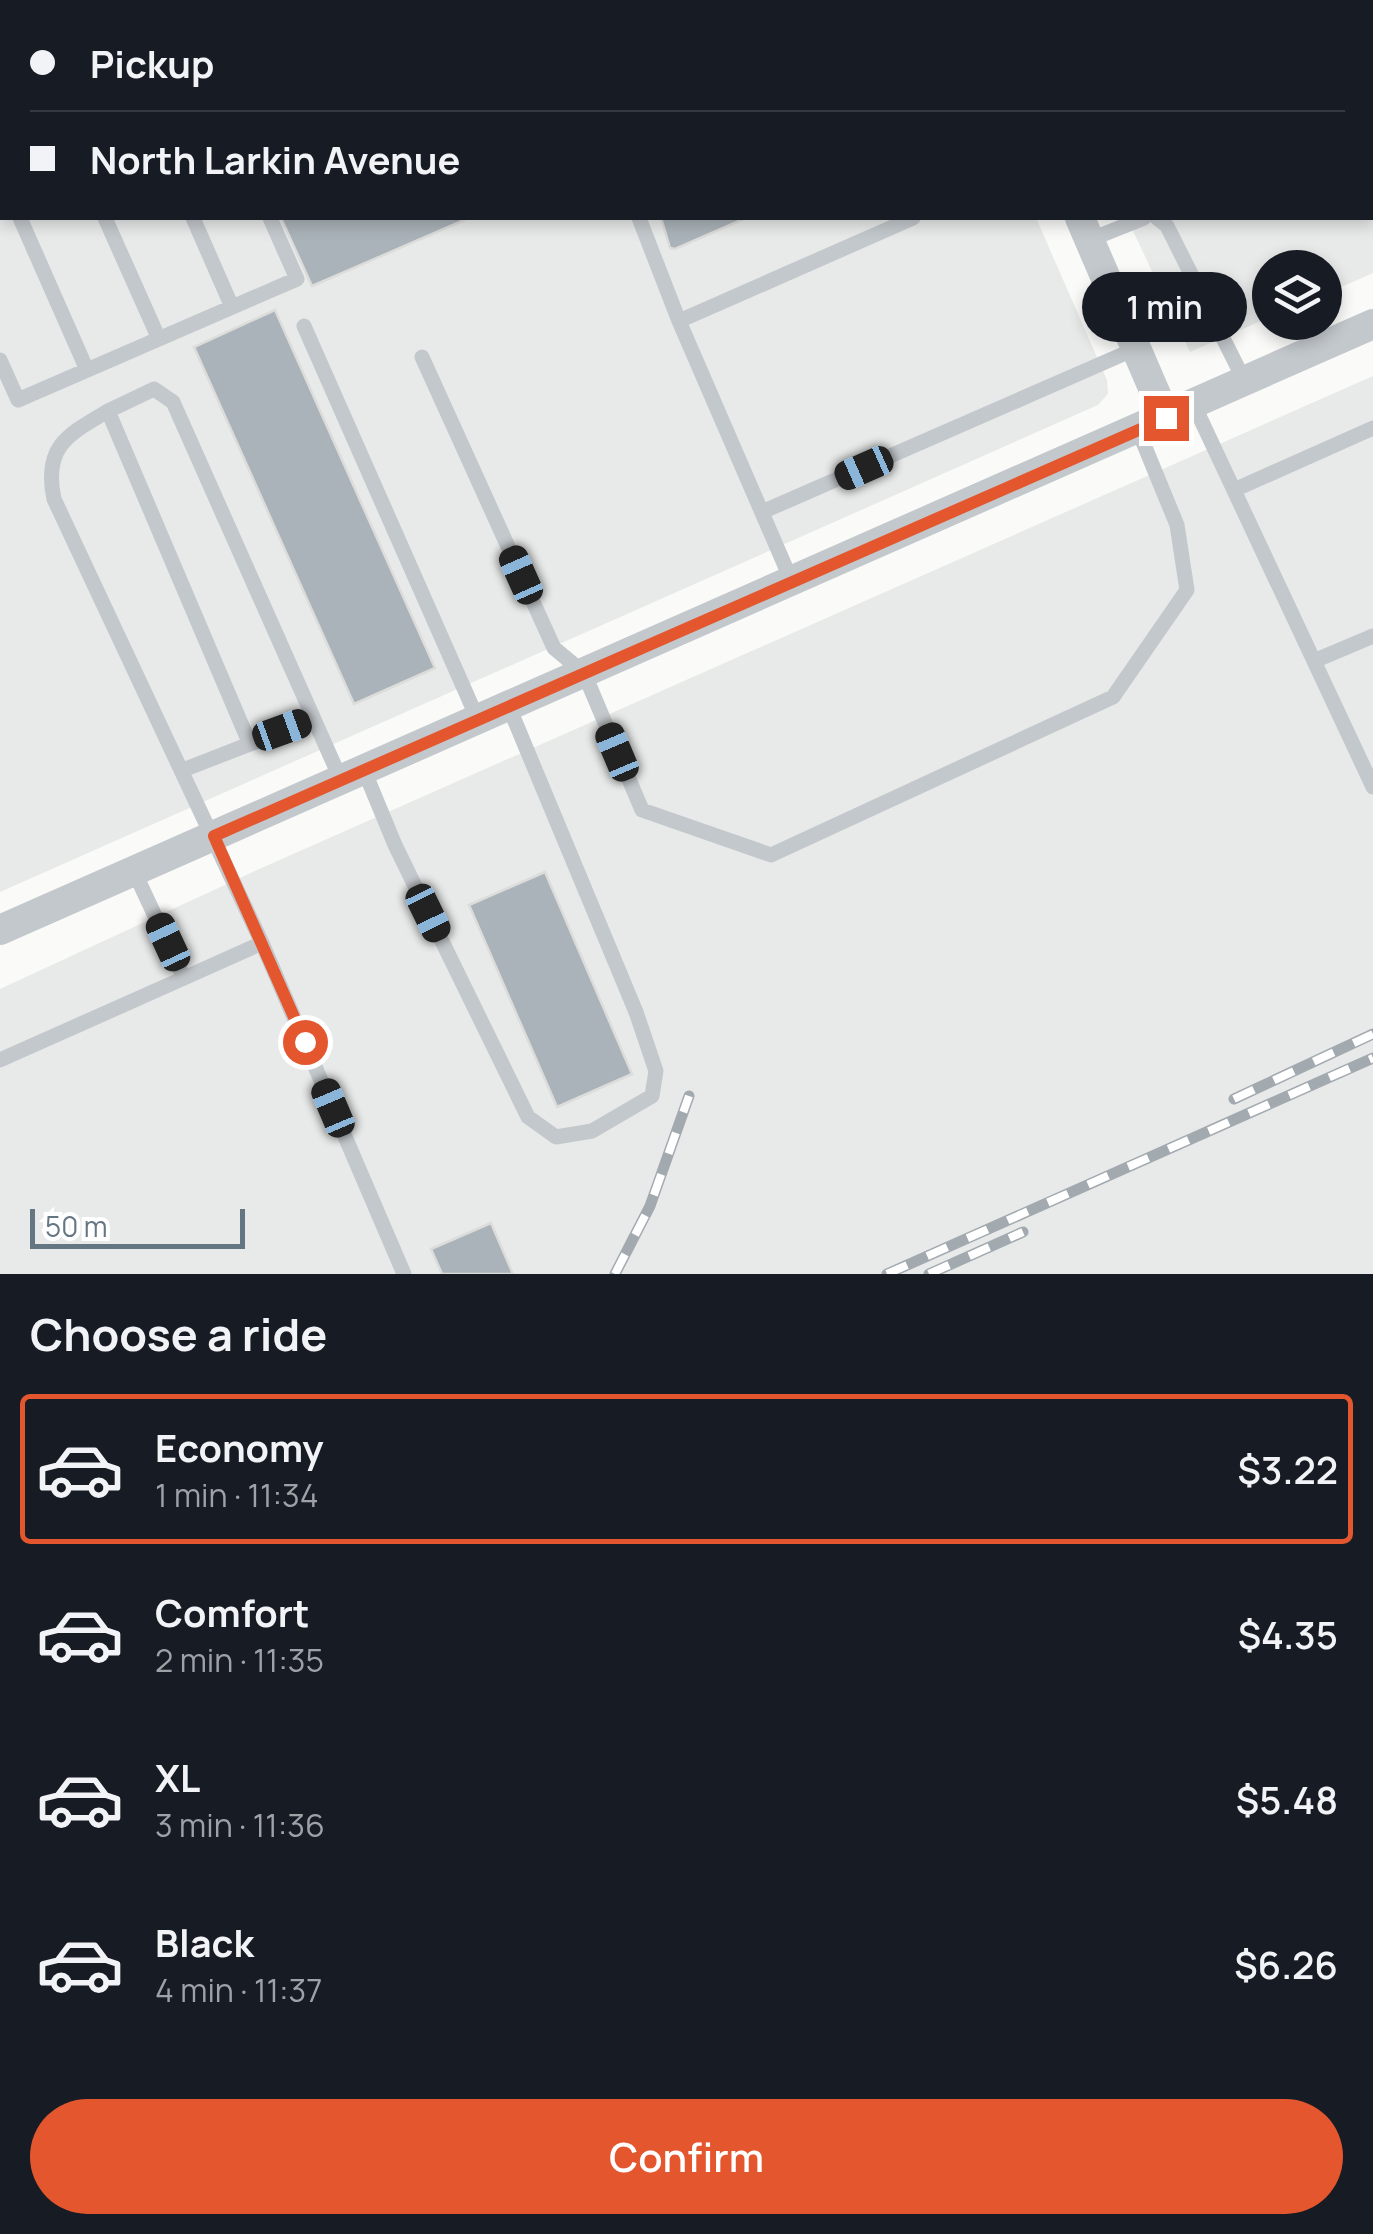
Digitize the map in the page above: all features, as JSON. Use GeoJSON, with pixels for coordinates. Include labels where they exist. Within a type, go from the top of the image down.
{"type":"FeatureCollection","features":[{"type":"Feature","properties":{"kind":"street"},"geometry":{"type":"LineString","coordinates":[[1084,229],[1166,418]]}},
{"type":"Feature","properties":{"kind":"street"},"geometry":{"type":"LineString","coordinates":[[0,930],[1373,324]]}},
{"type":"Feature","properties":{"kind":"lane"},"geometry":{"type":"LineString","coordinates":[[21,220],[87,370]]}},
{"type":"Feature","properties":{"kind":"lane"},"geometry":{"type":"LineString","coordinates":[[106,220],[159,339]]}},
{"type":"Feature","properties":{"kind":"lane"},"geometry":{"type":"LineString","coordinates":[[194,220],[232,308]]}},
{"type":"Feature","properties":{"kind":"lane"},"geometry":{"type":"LineString","coordinates":[[0,360],[18,400],[297,279],[271,220]]}},
{"type":"Feature","properties":{"kind":"lane"},"geometry":{"type":"LineString","coordinates":[[640,220],[792,582]]}},
{"type":"Feature","properties":{"kind":"lane"},"geometry":{"type":"LineString","coordinates":[[679,321],[908,220]]}},
{"type":"Feature","properties":{"kind":"lane"},"geometry":{"type":"LineString","coordinates":[[1084,229],[1133,220]]}},
{"type":"Feature","properties":{"kind":"lane"},"geometry":{"type":"LineString","coordinates":[[1160,220],[1244,382]]}},
{"type":"Feature","properties":{"kind":"lane"},"geometry":{"type":"LineString","coordinates":[[304,326],[478,720]]}},
{"type":"Feature","properties":{"kind":"lane"},"geometry":{"type":"LineString","coordinates":[[762,512],[1135,349]]}},
{"type":"Feature","properties":{"kind":"lane"},"geometry":{"type":"LineString","coordinates":[[422,357],[554,648],[584,674],[642,810],[771,856],[1113,696],[1187,590],[1166,418]]}},
{"type":"Feature","properties":{"kind":"lane"},"geometry":{"type":"LineString","coordinates":[[404,1274],[214,836],[54,499],[50,478],[56,450],[78,428],[154,389],[173,402],[314,719],[395,845],[528,1117],[556,1137],[592,1131],[652,1096],[656,1071],[636,1012],[508,706]]}},
{"type":"Feature","properties":{"kind":"lane"},"geometry":{"type":"LineString","coordinates":[[108,411],[249,742]]}},
{"type":"Feature","properties":{"kind":"lane"},"geometry":{"type":"LineString","coordinates":[[1166,418],[1234,490],[1373,787]]}},
{"type":"Feature","properties":{"kind":"lane"},"geometry":{"type":"LineString","coordinates":[[1234,490],[1373,428]]}},
{"type":"Feature","properties":{"kind":"lane"},"geometry":{"type":"LineString","coordinates":[[1314,661],[1373,636]]}},
{"type":"Feature","properties":{"kind":"lane"},"geometry":{"type":"LineString","coordinates":[[183,770],[314,719]]}},
{"type":"Feature","properties":{"kind":"lane"},"geometry":{"type":"LineString","coordinates":[[134,871],[184,978]]}},
{"type":"Feature","properties":{"kind":"lane"},"geometry":{"type":"LineString","coordinates":[[0,1060],[262,943]]}},
{"type":"Feature","properties":{"kind":"shaded area"},"geometry":{"type":"Polygon","coordinates":[[[0,220],[1037,220],[1107,380],[1108,394],[1098,405],[0,892],[0,220]]]}},
{"type":"Feature","properties":{"kind":"shaded area"},"geometry":{"type":"Polygon","coordinates":[[[1128,220],[1373,220],[1373,273],[1342,287],[1342,250],[1252,250],[1252,325],[1190,352],[1128,220]]]}},
{"type":"Feature","properties":{"kind":"shaded area"},"geometry":{"type":"Polygon","coordinates":[[[1373,376],[1373,1274],[0,1274],[0,989],[257,870],[1373,376]]]}},
{"type":"Feature","properties":{"kind":"building"},"geometry":{"type":"Polygon","coordinates":[[[282,220],[464,220],[312,286],[282,220]]]}},
{"type":"Feature","properties":{"kind":"building"},"geometry":{"type":"Polygon","coordinates":[[[662,220],[741,220],[675,249],[670,248],[662,220]]]}},
{"type":"Feature","properties":{"kind":"building"},"geometry":{"type":"Polygon","coordinates":[[[275,310],[435,668],[354,704],[194,347],[275,310]]]}},
{"type":"Feature","properties":{"kind":"building"},"geometry":{"type":"Polygon","coordinates":[[[545,872],[632,1074],[557,1107],[469,905],[545,872]]]}},
{"type":"Feature","properties":{"kind":"building"},"geometry":{"type":"Polygon","coordinates":[[[491,1223],[513,1274],[442,1274],[431,1249],[491,1223]]]}},
{"type":"Feature","properties":{"kind":"railway"},"geometry":{"type":"LineString","coordinates":[[1234,1099],[1373,1034]]}},
{"type":"Feature","properties":{"kind":"railway"},"geometry":{"type":"LineString","coordinates":[[887,1274],[1373,1058]]}},
{"type":"Feature","properties":{"kind":"railway"},"geometry":{"type":"LineString","coordinates":[[615,1274],[650,1206],[689,1096]]}},
{"type":"Feature","properties":{"kind":"railway"},"geometry":{"type":"LineString","coordinates":[[929,1274],[1023,1232]]}},
{"type":"Feature","properties":{"kind":"route"},"geometry":{"type":"LineString","coordinates":[[305,1042],[214,836],[1166,418]]}}]}
